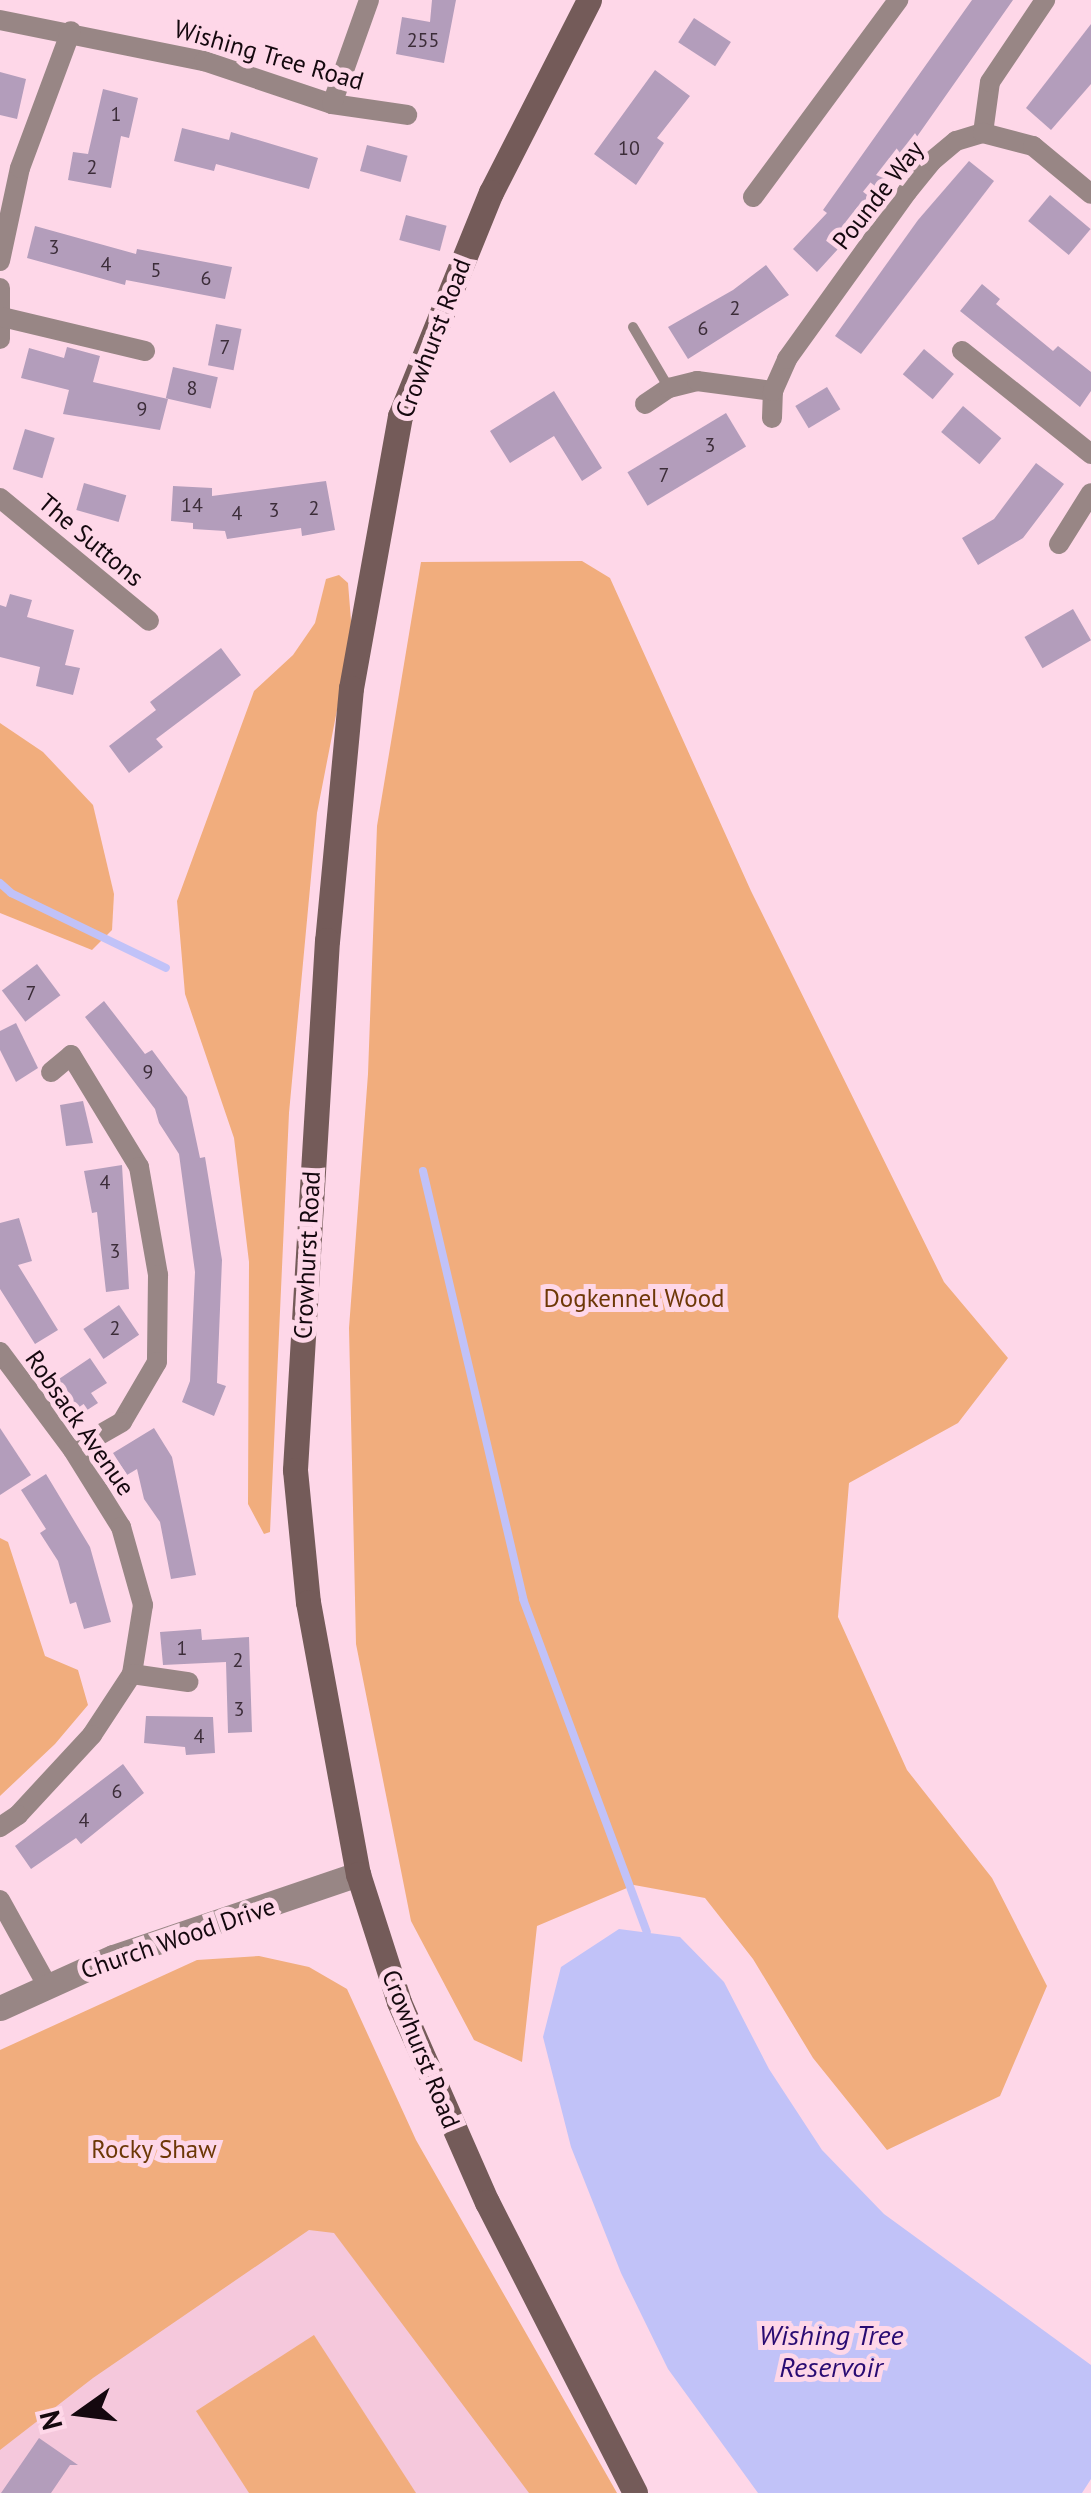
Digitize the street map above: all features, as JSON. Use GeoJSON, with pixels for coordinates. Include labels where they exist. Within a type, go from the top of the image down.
{"type":"FeatureCollection","features":[{"type":"Feature","properties":{"kind":"main road","name":"Crowhurst Road"},"geometry":{"type":"LineString","coordinates":[[590,0],[491,192],[400,416],[351,688],[327,940],[296,1470],[316,1650],[358,1874],[399,2002],[436,2092],[635,2493]]}},
{"type":"Feature","properties":{"kind":"street"},"geometry":{"type":"LineString","coordinates":[[332,104],[369,0]]}},
{"type":"Feature","properties":{"kind":"street"},"geometry":{"type":"LineString","coordinates":[[752,197],[898,0]]}},
{"type":"Feature","properties":{"kind":"street"},"geometry":{"type":"LineString","coordinates":[[1045,0],[990,82],[983,132],[1033,146],[1091,194]]}},
{"type":"Feature","properties":{"kind":"street","name":"Wishing Tree Road"},"geometry":{"type":"LineString","coordinates":[[0,20],[71,31],[204,61],[332,104],[407,115]]}},
{"type":"Feature","properties":{"kind":"street"},"geometry":{"type":"LineString","coordinates":[[0,261],[20,168],[71,31]]}},
{"type":"Feature","properties":{"kind":"street","name":"Pounde Way"},"geometry":{"type":"LineString","coordinates":[[772,418],[773,391],[787,359],[919,176],[956,142],[983,132]]}},
{"type":"Feature","properties":{"kind":"street"},"geometry":{"type":"LineString","coordinates":[[0,288],[0,340]]}},
{"type":"Feature","properties":{"kind":"street"},"geometry":{"type":"LineString","coordinates":[[2,317],[145,351]]}},
{"type":"Feature","properties":{"kind":"street"},"geometry":{"type":"LineString","coordinates":[[962,350],[1091,454]]}},
{"type":"Feature","properties":{"kind":"street"},"geometry":{"type":"LineString","coordinates":[[644,404],[670,388],[697,381],[773,391]]}},
{"type":"Feature","properties":{"kind":"street"},"geometry":{"type":"LineString","coordinates":[[1059,544],[1091,493]]}},
{"type":"Feature","properties":{"kind":"street","name":"The Suttons"},"geometry":{"type":"LineString","coordinates":[[0,498],[150,622]]}},
{"type":"Feature","properties":{"kind":"street"},"geometry":{"type":"LineString","coordinates":[[51,1072],[71,1055],[139,1167],[158,1275],[157,1362],[122,1422],[73,1450]]}},
{"type":"Feature","properties":{"kind":"street","name":"Robsack Avenue"},"geometry":{"type":"LineString","coordinates":[[0,1352],[73,1450],[121,1526],[143,1605],[132,1674],[92,1735],[18,1814],[0,1827]]}},
{"type":"Feature","properties":{"kind":"street"},"geometry":{"type":"LineString","coordinates":[[132,1674],[188,1682]]}},
{"type":"Feature","properties":{"kind":"street","name":"Church Wood Drive"},"geometry":{"type":"LineString","coordinates":[[0,2008],[113,1957],[358,1874]]}},
{"type":"Feature","properties":{"kind":"street"},"geometry":{"type":"LineString","coordinates":[[0,1900],[47,1985]]}},
{"type":"Feature","properties":{"kind":"lane"},"geometry":{"type":"LineString","coordinates":[[633,326],[670,388]]}},
{"type":"Feature","properties":{"kind":"shaded area"},"geometry":{"type":"Polygon","coordinates":[[[323,2205],[559,2493],[0,2493],[0,2449],[68,2356],[323,2205]]]}},
{"type":"Feature","properties":{"kind":"green space","name":"Dogkennel Wood"},"geometry":{"type":"Polygon","coordinates":[[[582,561],[610,578],[751,891],[944,1282],[1008,1358],[958,1423],[849,1483],[838,1617],[907,1770],[992,1878],[1047,1986],[1000,2096],[887,2150],[813,2058],[753,1959],[705,1898],[634,1885],[537,1926],[522,2062],[474,2040],[411,1921],[356,1644],[349,1328],[368,1074],[377,826],[421,562],[582,561]]]}},
{"type":"Feature","properties":{"kind":"green space"},"geometry":{"type":"Polygon","coordinates":[[[339,575],[348,583],[352,633],[317,813],[289,1113],[270,1532],[264,1534],[248,1504],[249,1262],[234,1138],[185,994],[177,901],[254,691],[293,655],[315,623],[326,579],[339,575]]]}},
{"type":"Feature","properties":{"kind":"green space"},"geometry":{"type":"Polygon","coordinates":[[[0,723],[43,752],[93,805],[114,894],[112,930],[92,950],[0,913],[0,723]]]}},
{"type":"Feature","properties":{"kind":"green space"},"geometry":{"type":"Polygon","coordinates":[[[0,1538],[8,1542],[45,1656],[78,1670],[88,1705],[55,1744],[0,1796],[0,1538]]]}},
{"type":"Feature","properties":{"kind":"green space","name":"Rocky Shaw"},"geometry":{"type":"Polygon","coordinates":[[[259,1956],[309,1967],[347,1989],[416,2140],[617,2493],[529,2493],[334,2233],[309,2230],[93,2378],[0,2450],[0,2050],[197,1960],[259,1956]]]}},
{"type":"Feature","properties":{"kind":"green space"},"geometry":{"type":"Polygon","coordinates":[[[314,2335],[416,2493],[249,2493],[196,2411],[314,2335]]]}},
{"type":"Feature","properties":{"kind":"water","name":"Wishing Tree Reservoir"},"geometry":{"type":"Polygon","coordinates":[[[619,1929],[680,1937],[724,1982],[769,2069],[822,2150],[884,2214],[1091,2365],[1091,2479],[1082,2493],[758,2493],[668,2369],[621,2273],[571,2147],[543,2037],[561,1967],[619,1929]]]}},
{"type":"Feature","properties":{"kind":"building"},"geometry":{"type":"Polygon","coordinates":[[[432,0],[456,0],[444,63],[396,54],[402,17],[430,22],[432,0]]]}},
{"type":"Feature","properties":{"kind":"building"},"geometry":{"type":"Polygon","coordinates":[[[972,0],[1013,0],[838,249],[817,272],[793,249],[827,213],[823,210],[972,0]]]}},
{"type":"Feature","properties":{"kind":"building"},"geometry":{"type":"Polygon","coordinates":[[[694,18],[731,42],[715,66],[678,42],[694,18]]]}},
{"type":"Feature","properties":{"kind":"building"},"geometry":{"type":"Polygon","coordinates":[[[1091,24],[1091,84],[1051,130],[1026,108],[1091,24]]]}},
{"type":"Feature","properties":{"kind":"building"},"geometry":{"type":"Polygon","coordinates":[[[655,70],[690,96],[657,138],[664,143],[636,185],[594,154],[655,70]]]}},
{"type":"Feature","properties":{"kind":"building"},"geometry":{"type":"Polygon","coordinates":[[[0,72],[26,79],[17,119],[0,115],[0,72]]]}},
{"type":"Feature","properties":{"kind":"building"},"geometry":{"type":"Polygon","coordinates":[[[103,89],[138,98],[129,138],[121,136],[111,188],[68,180],[73,152],[88,154],[103,89]]]}},
{"type":"Feature","properties":{"kind":"building"},"geometry":{"type":"Polygon","coordinates":[[[182,128],[229,140],[231,132],[318,158],[309,189],[216,164],[214,171],[174,161],[182,128]]]}},
{"type":"Feature","properties":{"kind":"building"},"geometry":{"type":"Polygon","coordinates":[[[367,145],[408,156],[401,182],[360,171],[367,145]]]}},
{"type":"Feature","properties":{"kind":"building"},"geometry":{"type":"Polygon","coordinates":[[[969,161],[994,181],[861,354],[835,336],[918,220],[969,161]]]}},
{"type":"Feature","properties":{"kind":"building"},"geometry":{"type":"Polygon","coordinates":[[[1050,195],[1091,229],[1069,255],[1028,221],[1050,195]]]}},
{"type":"Feature","properties":{"kind":"building"},"geometry":{"type":"Polygon","coordinates":[[[406,215],[447,226],[440,251],[399,240],[406,215]]]}},
{"type":"Feature","properties":{"kind":"building"},"geometry":{"type":"Polygon","coordinates":[[[35,226],[136,254],[137,249],[232,267],[225,299],[126,280],[125,285],[27,258],[35,226]]]}},
{"type":"Feature","properties":{"kind":"building"},"geometry":{"type":"Polygon","coordinates":[[[766,265],[789,295],[688,359],[668,327],[733,290],[766,265]]]}},
{"type":"Feature","properties":{"kind":"building"},"geometry":{"type":"Polygon","coordinates":[[[982,284],[1000,299],[996,304],[1053,351],[1058,346],[1091,372],[1091,391],[1080,407],[960,311],[982,284]]]}},
{"type":"Feature","properties":{"kind":"building"},"geometry":{"type":"Polygon","coordinates":[[[216,324],[242,329],[234,370],[208,365],[216,324]]]}},
{"type":"Feature","properties":{"kind":"building"},"geometry":{"type":"Polygon","coordinates":[[[67,347],[100,356],[93,382],[168,399],[160,430],[63,414],[69,390],[21,378],[29,348],[64,358],[67,347]]]}},
{"type":"Feature","properties":{"kind":"building"},"geometry":{"type":"Polygon","coordinates":[[[924,349],[954,374],[933,399],[903,374],[924,349]]]}},
{"type":"Feature","properties":{"kind":"building"},"geometry":{"type":"Polygon","coordinates":[[[173,367],[218,377],[211,409],[166,398],[173,367]]]}},
{"type":"Feature","properties":{"kind":"building"},"geometry":{"type":"Polygon","coordinates":[[[827,387],[840,409],[809,428],[795,406],[827,387]]]}},
{"type":"Feature","properties":{"kind":"building"},"geometry":{"type":"Polygon","coordinates":[[[554,391],[602,468],[582,481],[554,436],[510,463],[490,431],[554,391]]]}},
{"type":"Feature","properties":{"kind":"building"},"geometry":{"type":"Polygon","coordinates":[[[963,406],[1001,438],[979,464],[941,432],[963,406]]]}},
{"type":"Feature","properties":{"kind":"building"},"geometry":{"type":"Polygon","coordinates":[[[726,413],[746,446],[648,506],[627,472],[726,413]]]}},
{"type":"Feature","properties":{"kind":"building"},"geometry":{"type":"Polygon","coordinates":[[[25,429],[55,438],[42,478],[13,469],[25,429]]]}},
{"type":"Feature","properties":{"kind":"building"},"geometry":{"type":"Polygon","coordinates":[[[1036,463],[1064,484],[1023,538],[978,565],[962,538],[994,519],[1036,463]]]}},
{"type":"Feature","properties":{"kind":"building"},"geometry":{"type":"Polygon","coordinates":[[[326,481],[335,530],[302,536],[301,528],[227,539],[225,531],[193,529],[193,523],[171,521],[173,486],[212,488],[212,496],[326,481]]]}},
{"type":"Feature","properties":{"kind":"building"},"geometry":{"type":"Polygon","coordinates":[[[84,483],[126,495],[119,522],[76,510],[84,483]]]}},
{"type":"Feature","properties":{"kind":"building"},"geometry":{"type":"Polygon","coordinates":[[[10,594],[32,600],[27,617],[74,630],[65,665],[80,668],[73,695],[36,686],[40,667],[0,657],[0,605],[6,607],[10,594]]]}},
{"type":"Feature","properties":{"kind":"building"},"geometry":{"type":"Polygon","coordinates":[[[1073,609],[1091,640],[1043,668],[1025,637],[1073,609]]]}},
{"type":"Feature","properties":{"kind":"building"},"geometry":{"type":"Polygon","coordinates":[[[221,648],[241,675],[156,739],[163,747],[129,773],[109,746],[156,710],[150,702],[221,648]]]}},
{"type":"Feature","properties":{"kind":"building"},"geometry":{"type":"Polygon","coordinates":[[[37,964],[60,995],[25,1022],[2,990],[37,964]]]}},
{"type":"Feature","properties":{"kind":"building"},"geometry":{"type":"Polygon","coordinates":[[[104,1001],[145,1054],[152,1050],[187,1097],[200,1158],[205,1157],[222,1260],[217,1383],[226,1386],[214,1416],[182,1402],[190,1381],[195,1272],[179,1154],[159,1123],[155,1109],[85,1017],[104,1001]]]}},
{"type":"Feature","properties":{"kind":"building"},"geometry":{"type":"Polygon","coordinates":[[[16,1023],[38,1068],[16,1082],[0,1050],[0,1031],[16,1023]]]}},
{"type":"Feature","properties":{"kind":"building"},"geometry":{"type":"Polygon","coordinates":[[[83,1101],[93,1143],[66,1146],[60,1105],[83,1101]]]}},
{"type":"Feature","properties":{"kind":"building"},"geometry":{"type":"Polygon","coordinates":[[[122,1165],[129,1289],[106,1292],[97,1212],[92,1213],[84,1171],[122,1165]]]}},
{"type":"Feature","properties":{"kind":"building"},"geometry":{"type":"Polygon","coordinates":[[[19,1218],[32,1261],[18,1265],[58,1330],[35,1344],[0,1289],[0,1223],[19,1218]]]}},
{"type":"Feature","properties":{"kind":"building"},"geometry":{"type":"Polygon","coordinates":[[[119,1305],[139,1335],[103,1359],[83,1329],[119,1305]]]}},
{"type":"Feature","properties":{"kind":"building"},"geometry":{"type":"Polygon","coordinates":[[[90,1358],[107,1383],[91,1393],[98,1403],[75,1418],[53,1383],[90,1358]]]}},
{"type":"Feature","properties":{"kind":"building"},"geometry":{"type":"Polygon","coordinates":[[[0,1428],[31,1475],[0,1495],[0,1428]]]}},
{"type":"Feature","properties":{"kind":"building"},"geometry":{"type":"Polygon","coordinates":[[[154,1428],[172,1457],[196,1575],[171,1579],[160,1522],[144,1499],[137,1469],[127,1475],[113,1453],[154,1428]]]}},
{"type":"Feature","properties":{"kind":"building"},"geometry":{"type":"Polygon","coordinates":[[[46,1474],[90,1547],[111,1622],[84,1629],[76,1602],[70,1604],[58,1561],[40,1533],[46,1529],[21,1490],[46,1474]]]}},
{"type":"Feature","properties":{"kind":"building"},"geometry":{"type":"Polygon","coordinates":[[[201,1629],[202,1640],[249,1637],[252,1732],[228,1733],[226,1662],[163,1665],[160,1632],[201,1629]]]}},
{"type":"Feature","properties":{"kind":"building"},"geometry":{"type":"Polygon","coordinates":[[[146,1716],[213,1717],[215,1753],[186,1755],[185,1747],[144,1743],[146,1716]]]}},
{"type":"Feature","properties":{"kind":"building"},"geometry":{"type":"Polygon","coordinates":[[[123,1764],[144,1793],[81,1844],[76,1838],[31,1869],[15,1846],[123,1764]]]}},
{"type":"Feature","properties":{"kind":"building"},"geometry":{"type":"Polygon","coordinates":[[[39,2438],[78,2465],[70,2465],[51,2493],[1,2493],[39,2438]]]}},
{"type":"Feature","properties":{"kind":"waterway"},"geometry":{"type":"LineString","coordinates":[[0,883],[11,893],[166,968]]}},
{"type":"Feature","properties":{"kind":"waterway"},"geometry":{"type":"LineString","coordinates":[[423,1171],[523,1599],[647,1932]]}}]}
